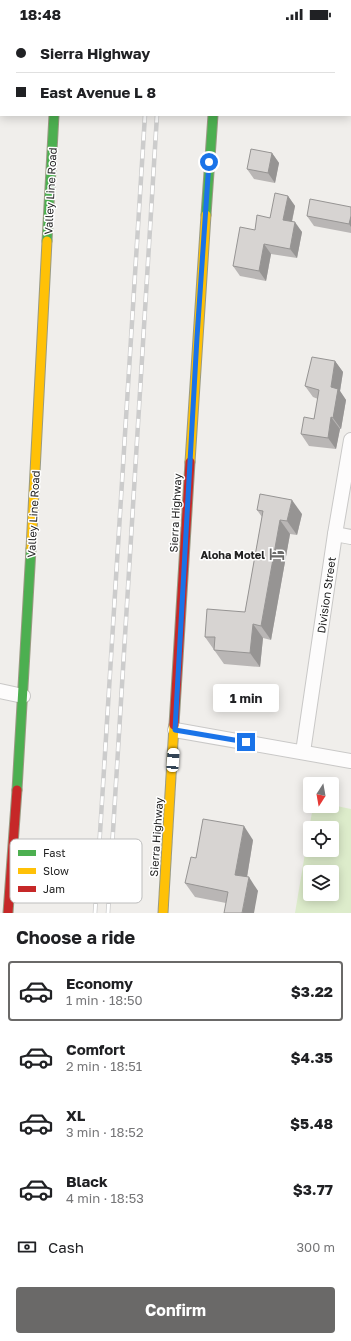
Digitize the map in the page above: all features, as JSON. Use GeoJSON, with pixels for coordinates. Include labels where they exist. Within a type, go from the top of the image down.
{"type":"FeatureCollection","features":[{"type":"Feature","properties":{"kind":"street","name":"Valley Line Road"},"geometry":{"type":"LineString","coordinates":[[13,839],[23,696],[54,116]]}},
{"type":"Feature","properties":{"kind":"street","name":"Sierra Highway"},"geometry":{"type":"LineString","coordinates":[[163,913],[175,730],[196,345],[213,116]]}},
{"type":"Feature","properties":{"kind":"street","name":"Division Street"},"geometry":{"type":"LineString","coordinates":[[303,752],[335,534],[351,440]]}},
{"type":"Feature","properties":{"kind":"street"},"geometry":{"type":"LineString","coordinates":[[335,534],[351,538]]}},
{"type":"Feature","properties":{"kind":"street"},"geometry":{"type":"LineString","coordinates":[[0,691],[23,696]]}},
{"type":"Feature","properties":{"kind":"street"},"geometry":{"type":"LineString","coordinates":[[175,730],[351,761]]}},
{"type":"Feature","properties":{"kind":"street","name":"Valley Line Road"},"geometry":{"type":"LineString","coordinates":[[8,913],[10,884]]}},
{"type":"Feature","properties":{"kind":"green space"},"geometry":{"type":"Polygon","coordinates":[[[339,806],[351,809],[351,913],[295,913],[303,865],[303,901],[339,901],[339,865],[303,865],[304,857],[339,857],[339,821],[310,821],[312,813],[339,813],[339,806]]]}},
{"type":"Feature","properties":{"kind":"building"},"geometry":{"type":"Polygon","coordinates":[[[251,149],[272,153],[268,173],[247,169],[251,149]]]}},
{"type":"Feature","properties":{"kind":"building"},"geometry":{"type":"Polygon","coordinates":[[[275,193],[288,196],[283,220],[295,222],[290,249],[264,244],[259,271],[233,266],[240,227],[255,230],[257,215],[270,218],[275,193]]]}},
{"type":"Feature","properties":{"kind":"building"},"geometry":{"type":"Polygon","coordinates":[[[310,199],[351,207],[349,224],[307,216],[310,199]]]}},
{"type":"Feature","properties":{"kind":"building"},"geometry":{"type":"Polygon","coordinates":[[[312,357],[335,361],[331,387],[338,389],[333,418],[331,417],[328,438],[301,434],[304,417],[314,419],[319,390],[305,386],[312,357]]]}},
{"type":"Feature","properties":{"kind":"building"},"geometry":{"type":"Polygon","coordinates":[[[260,494],[292,500],[287,521],[280,520],[261,626],[253,624],[250,653],[214,650],[215,637],[205,637],[207,609],[245,612],[263,511],[257,510],[260,494]]]}},
{"type":"Feature","properties":{"kind":"building"},"geometry":{"type":"Polygon","coordinates":[[[203,819],[244,826],[235,875],[249,877],[242,913],[224,913],[228,892],[185,883],[191,857],[196,858],[203,819]]]}},
{"type":"Feature","properties":{"kind":"railway"},"geometry":{"type":"LineString","coordinates":[[100,839],[145,116]]}},
{"type":"Feature","properties":{"kind":"railway"},"geometry":{"type":"LineString","coordinates":[[113,839],[157,116]]}},
{"type":"Feature","properties":{"kind":"railway"},"geometry":{"type":"LineString","coordinates":[[95,913],[96,903]]}},
{"type":"Feature","properties":{"kind":"railway"},"geometry":{"type":"LineString","coordinates":[[108,913],[109,903]]}},
{"type":"Feature","properties":{"kind":"traffic: fast"},"geometry":{"type":"LineString","coordinates":[[47,241],[54,116]]}},
{"type":"Feature","properties":{"kind":"traffic: fast"},"geometry":{"type":"LineString","coordinates":[[206,215],[213,116]]}},
{"type":"Feature","properties":{"kind":"traffic: fast"},"geometry":{"type":"LineString","coordinates":[[17,790],[31,549]]}},
{"type":"Feature","properties":{"kind":"traffic: slow"},"geometry":{"type":"LineString","coordinates":[[190,462],[206,215]]}},
{"type":"Feature","properties":{"kind":"traffic: slow"},"geometry":{"type":"LineString","coordinates":[[31,549],[47,241]]}},
{"type":"Feature","properties":{"kind":"traffic: slow"},"geometry":{"type":"LineString","coordinates":[[163,913],[174,725]]}},
{"type":"Feature","properties":{"kind":"traffic: jam"},"geometry":{"type":"LineString","coordinates":[[174,725],[190,462]]}},
{"type":"Feature","properties":{"kind":"traffic: jam"},"geometry":{"type":"LineString","coordinates":[[13,839],[17,790]]}},
{"type":"Feature","properties":{"kind":"traffic: jam"},"geometry":{"type":"LineString","coordinates":[[8,913],[10,886]]}},
{"type":"Feature","properties":{"kind":"place","name":"Aloha Motel"},"geometry":{"type":"Point","coordinates":[277,554]}},
{"type":"Feature","properties":{"kind":"route"},"geometry":{"type":"LineString","coordinates":[[209,162],[197,337],[175,730],[246,742]]}}]}
